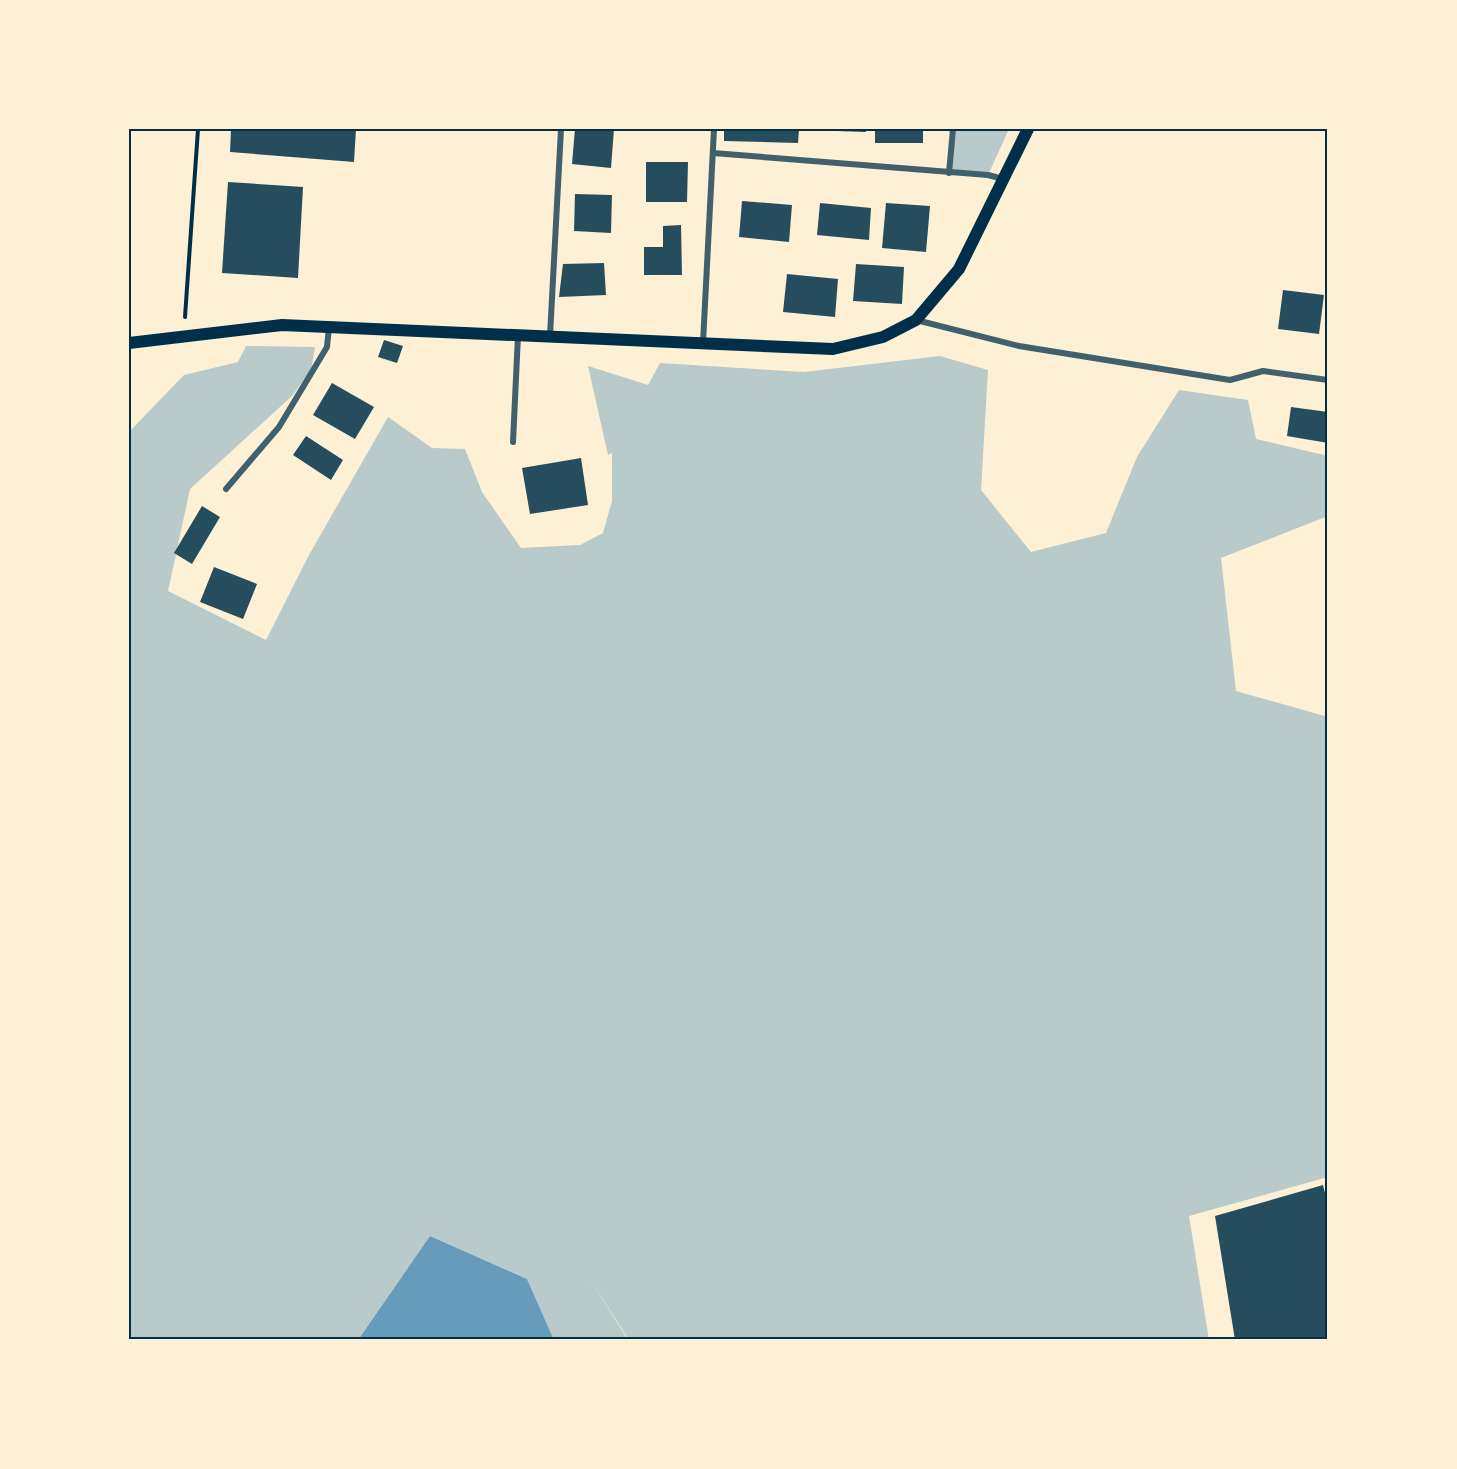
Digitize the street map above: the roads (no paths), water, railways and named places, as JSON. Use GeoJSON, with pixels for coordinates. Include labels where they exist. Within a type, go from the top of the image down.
{"type":"FeatureCollection","features":[{"type":"Feature","properties":{"kind":"main road"},"geometry":{"type":"LineString","coordinates":[[129,343],[282,325],[833,349],[884,337],[916,320],[959,269],[1028,129]]}},
{"type":"Feature","properties":{"kind":"street"},"geometry":{"type":"LineString","coordinates":[[550,336],[561,129]]}},
{"type":"Feature","properties":{"kind":"street"},"geometry":{"type":"LineString","coordinates":[[703,343],[714,129]]}},
{"type":"Feature","properties":{"kind":"street"},"geometry":{"type":"LineString","coordinates":[[949,173],[953,129]]}},
{"type":"Feature","properties":{"kind":"street"},"geometry":{"type":"LineString","coordinates":[[713,153],[988,175],[1003,179]]}},
{"type":"Feature","properties":{"kind":"street"},"geometry":{"type":"LineString","coordinates":[[916,320],[1019,346],[1230,380],[1263,371],[1328,380]]}},
{"type":"Feature","properties":{"kind":"street"},"geometry":{"type":"LineString","coordinates":[[226,489],[279,427],[327,347],[329,327]]}},
{"type":"Feature","properties":{"kind":"street"},"geometry":{"type":"LineString","coordinates":[[513,442],[518,335]]}},
{"type":"Feature","properties":{"kind":"water"},"geometry":{"type":"Polygon","coordinates":[[[430,1236],[527,1279],[554,1340],[358,1340],[430,1236]]]}}]}
